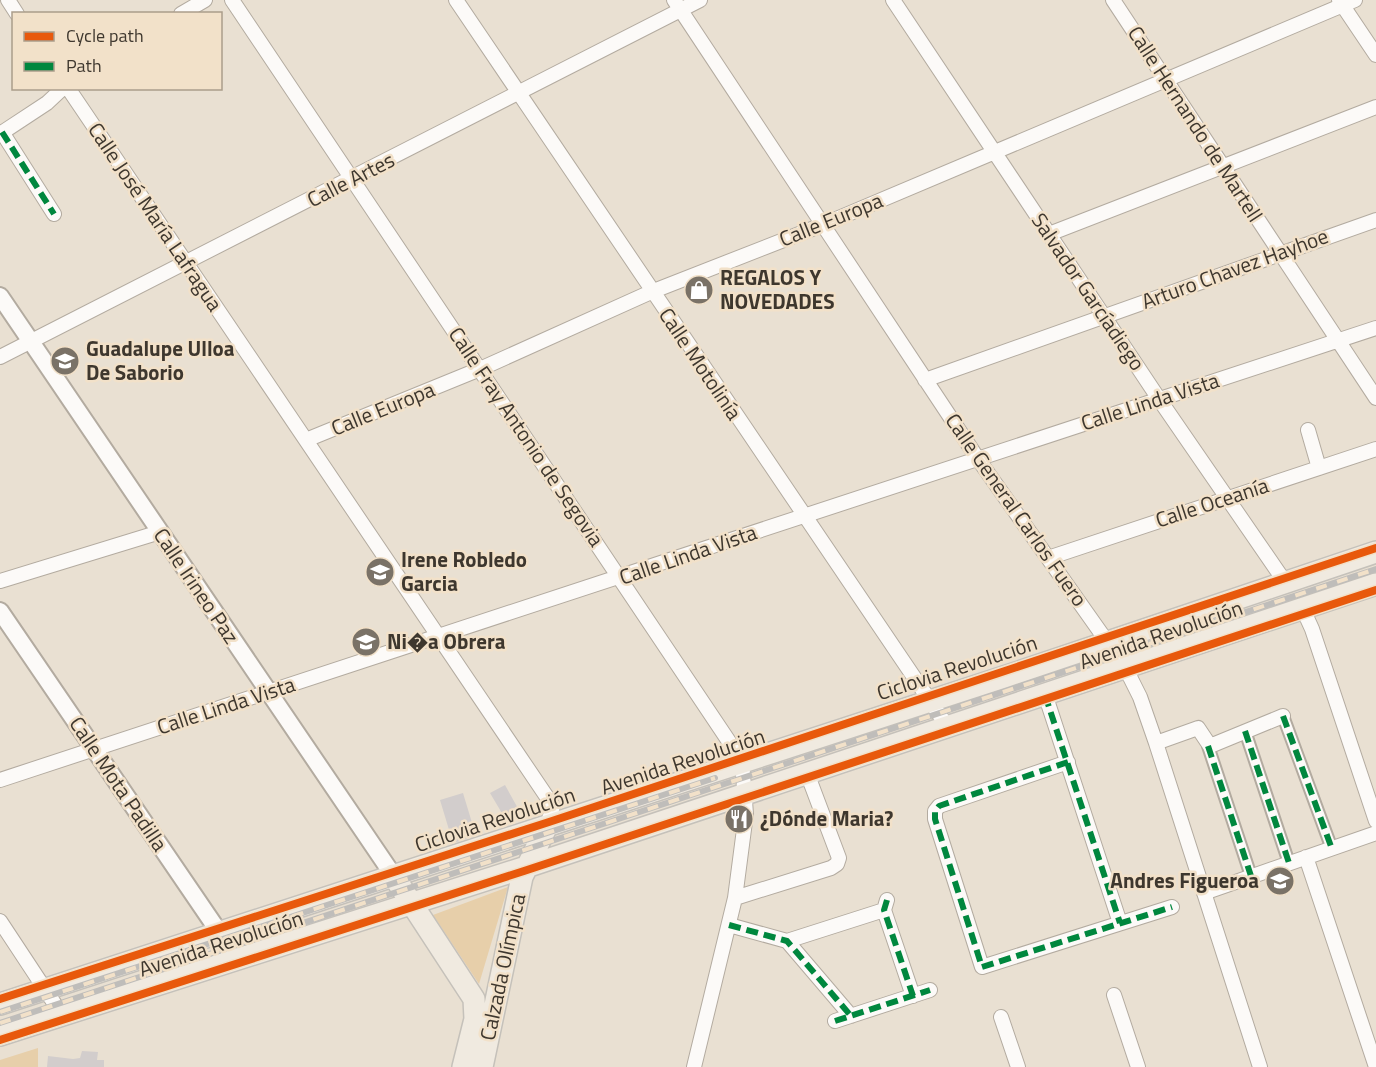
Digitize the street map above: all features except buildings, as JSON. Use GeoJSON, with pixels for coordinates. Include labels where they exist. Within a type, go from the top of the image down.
{"type":"FeatureCollection","features":[{"type":"Feature","properties":{"kind":"main road","name":"Avenida Revolución"},"geometry":{"type":"LineString","coordinates":[[0,1004],[1376,552]]}},
{"type":"Feature","properties":{"kind":"main road","name":"Avenida Revolución"},"geometry":{"type":"LineString","coordinates":[[0,1035],[526,867],[1376,584]]}},
{"type":"Feature","properties":{"kind":"main road","name":"Calzada Olímpica"},"geometry":{"type":"LineString","coordinates":[[482,1067],[526,867],[547,826]]}},
{"type":"Feature","properties":{"kind":"main road","name":"Calzada Olímpica"},"geometry":{"type":"LineString","coordinates":[[393,875],[474,999],[477,1008],[463,1067]]}},
{"type":"Feature","properties":{"kind":"street"},"geometry":{"type":"LineString","coordinates":[[184,12],[205,0]]}},
{"type":"Feature","properties":{"kind":"street","name":"Calle Fray Antonio de Segovia"},"geometry":{"type":"LineString","coordinates":[[232,0],[742,761]]}},
{"type":"Feature","properties":{"kind":"street","name":"Calle Motolinía"},"geometry":{"type":"LineString","coordinates":[[456,0],[651,292],[947,726]]}},
{"type":"Feature","properties":{"kind":"street","name":"Calle Artes"},"geometry":{"type":"LineString","coordinates":[[0,357],[518,93],[677,5],[700,0]]}},
{"type":"Feature","properties":{"kind":"street","name":"Salvador Garcíadiego"},"geometry":{"type":"LineString","coordinates":[[893,0],[1159,399],[1285,582]]}},
{"type":"Feature","properties":{"kind":"street","name":"Calle Hernando de Martell"},"geometry":{"type":"LineString","coordinates":[[1113,0],[1376,398]]}},
{"type":"Feature","properties":{"kind":"street"},"geometry":{"type":"LineString","coordinates":[[1345,2],[1376,55]]}},
{"type":"Feature","properties":{"kind":"street","name":"Calle Europa"},"geometry":{"type":"LineString","coordinates":[[306,440],[480,369],[651,292],[822,225],[1168,80],[1345,2]]}},
{"type":"Feature","properties":{"kind":"street","name":"Calle General Carlos Fuero"},"geometry":{"type":"LineString","coordinates":[[677,5],[978,459],[1109,641],[1125,667],[1140,697],[1156,743],[1260,1067]]}},
{"type":"Feature","properties":{"kind":"street"},"geometry":{"type":"LineString","coordinates":[[54,214],[1,133],[63,90]]}},
{"type":"Feature","properties":{"kind":"street","name":"Calle José María Lafragua"},"geometry":{"type":"LineString","coordinates":[[66,90],[553,806],[547,826]]}},
{"type":"Feature","properties":{"kind":"street"},"geometry":{"type":"LineString","coordinates":[[1049,234],[1376,107]]}},
{"type":"Feature","properties":{"kind":"street","name":"Arturo Chavez Hayhoe"},"geometry":{"type":"LineString","coordinates":[[925,380],[1376,220]]}},
{"type":"Feature","properties":{"kind":"street","name":"Calle Irineo Paz"},"geometry":{"type":"LineString","coordinates":[[0,296],[393,875]]}},
{"type":"Feature","properties":{"kind":"street","name":"Calle Linda Vista"},"geometry":{"type":"LineString","coordinates":[[0,780],[621,578],[1376,328]]}},
{"type":"Feature","properties":{"kind":"street"},"geometry":{"type":"LineString","coordinates":[[1308,430],[1319,468]]}},
{"type":"Feature","properties":{"kind":"street","name":"Calle Oceanía"},"geometry":{"type":"LineString","coordinates":[[1048,558],[1376,449]]}},
{"type":"Feature","properties":{"kind":"street"},"geometry":{"type":"LineString","coordinates":[[0,581],[160,532]]}},
{"type":"Feature","properties":{"kind":"street"},"geometry":{"type":"LineString","coordinates":[[1302,607],[1316,640],[1376,821]]}},
{"type":"Feature","properties":{"kind":"street","name":"Calle Mota Padilla"},"geometry":{"type":"LineString","coordinates":[[0,611],[219,932],[233,959]]}},
{"type":"Feature","properties":{"kind":"street"},"geometry":{"type":"LineString","coordinates":[[1045,694],[1120,923]]}},
{"type":"Feature","properties":{"kind":"street"},"geometry":{"type":"LineString","coordinates":[[1208,746],[1283,716],[1332,849]]}},
{"type":"Feature","properties":{"kind":"street"},"geometry":{"type":"LineString","coordinates":[[1156,743],[1198,728],[1208,746],[1251,876]]}},
{"type":"Feature","properties":{"kind":"street"},"geometry":{"type":"LineString","coordinates":[[1245,731],[1289,863]]}},
{"type":"Feature","properties":{"kind":"street"},"geometry":{"type":"LineString","coordinates":[[694,1067],[735,898],[746,814],[742,761]]}},
{"type":"Feature","properties":{"kind":"street"},"geometry":{"type":"LineString","coordinates":[[1068,762],[939,806],[935,811],[935,819],[982,967],[1172,907]]}},
{"type":"Feature","properties":{"kind":"street"},"geometry":{"type":"LineString","coordinates":[[735,898],[831,868],[837,864],[839,858],[807,773]]}},
{"type":"Feature","properties":{"kind":"street"},"geometry":{"type":"LineString","coordinates":[[1204,893],[1376,833]]}},
{"type":"Feature","properties":{"kind":"street"},"geometry":{"type":"LineString","coordinates":[[1306,857],[1376,1067]]}},
{"type":"Feature","properties":{"kind":"street"},"geometry":{"type":"LineString","coordinates":[[788,941],[886,905],[913,996]]}},
{"type":"Feature","properties":{"kind":"street"},"geometry":{"type":"LineString","coordinates":[[0,921],[62,1015]]}},
{"type":"Feature","properties":{"kind":"street"},"geometry":{"type":"LineString","coordinates":[[729,925],[788,941],[851,1016]]}},
{"type":"Feature","properties":{"kind":"street"},"geometry":{"type":"LineString","coordinates":[[835,1021],[930,990]]}},
{"type":"Feature","properties":{"kind":"street"},"geometry":{"type":"LineString","coordinates":[[1114,995],[1138,1067]]}},
{"type":"Feature","properties":{"kind":"street"},"geometry":{"type":"LineString","coordinates":[[1001,1017],[1018,1067]]}},
{"type":"Feature","properties":{"kind":"shaded area"},"geometry":{"type":"Polygon","coordinates":[[[508,887],[479,984],[433,915],[508,887]]]}},
{"type":"Feature","properties":{"kind":"shaded area"},"geometry":{"type":"Polygon","coordinates":[[[38,1048],[38,1067],[0,1067],[0,1060],[38,1048]]]}},
{"type":"Feature","properties":{"kind":"railway"},"geometry":{"type":"LineString","coordinates":[[0,1023],[1376,569]]}},
{"type":"Feature","properties":{"kind":"railway"},"geometry":{"type":"LineString","coordinates":[[0,1012],[715,778]]}},
{"type":"Feature","properties":{"kind":"marked path"},"geometry":{"type":"LineString","coordinates":[[2,132],[54,214]]}},
{"type":"Feature","properties":{"kind":"marked path"},"geometry":{"type":"LineString","coordinates":[[1045,695],[1120,923]]}},
{"type":"Feature","properties":{"kind":"marked path"},"geometry":{"type":"LineString","coordinates":[[1283,716],[1332,849]]}},
{"type":"Feature","properties":{"kind":"marked path"},"geometry":{"type":"LineString","coordinates":[[1245,731],[1289,863]]}},
{"type":"Feature","properties":{"kind":"marked path"},"geometry":{"type":"LineString","coordinates":[[1208,746],[1251,876]]}},
{"type":"Feature","properties":{"kind":"marked path"},"geometry":{"type":"LineString","coordinates":[[1068,762],[939,806],[935,811],[935,819],[982,967],[1172,907]]}},
{"type":"Feature","properties":{"kind":"marked path"},"geometry":{"type":"LineString","coordinates":[[887,900],[884,910],[913,996]]}},
{"type":"Feature","properties":{"kind":"marked path"},"geometry":{"type":"LineString","coordinates":[[729,925],[787,941],[851,1016]]}},
{"type":"Feature","properties":{"kind":"marked path"},"geometry":{"type":"LineString","coordinates":[[835,1021],[930,990]]}},
{"type":"Feature","properties":{"kind":"cycle path","name":"Ciclovia Revolución"},"geometry":{"type":"LineString","coordinates":[[0,999],[549,822],[1376,548]]}},
{"type":"Feature","properties":{"kind":"cycle path"},"geometry":{"type":"LineString","coordinates":[[0,1040],[524,871],[1376,590]]}},
{"type":"Feature","properties":{"kind":"place","name":"REGALOS Y NOVEDADES"},"geometry":{"type":"Point","coordinates":[699,290]}},
{"type":"Feature","properties":{"kind":"place","name":"Guadalupe Ulloa De Saborio"},"geometry":{"type":"Point","coordinates":[65,361]}},
{"type":"Feature","properties":{"kind":"place","name":"Irene Robledo Garcia"},"geometry":{"type":"Point","coordinates":[380,572]}},
{"type":"Feature","properties":{"kind":"place","name":"Ni�a Obrera"},"geometry":{"type":"Point","coordinates":[366,642]}},
{"type":"Feature","properties":{"kind":"place","name":"¿Dónde Maria?"},"geometry":{"type":"Point","coordinates":[739,819]}},
{"type":"Feature","properties":{"kind":"place","name":"Andres Figueroa"},"geometry":{"type":"Point","coordinates":[1280,881]}}]}
